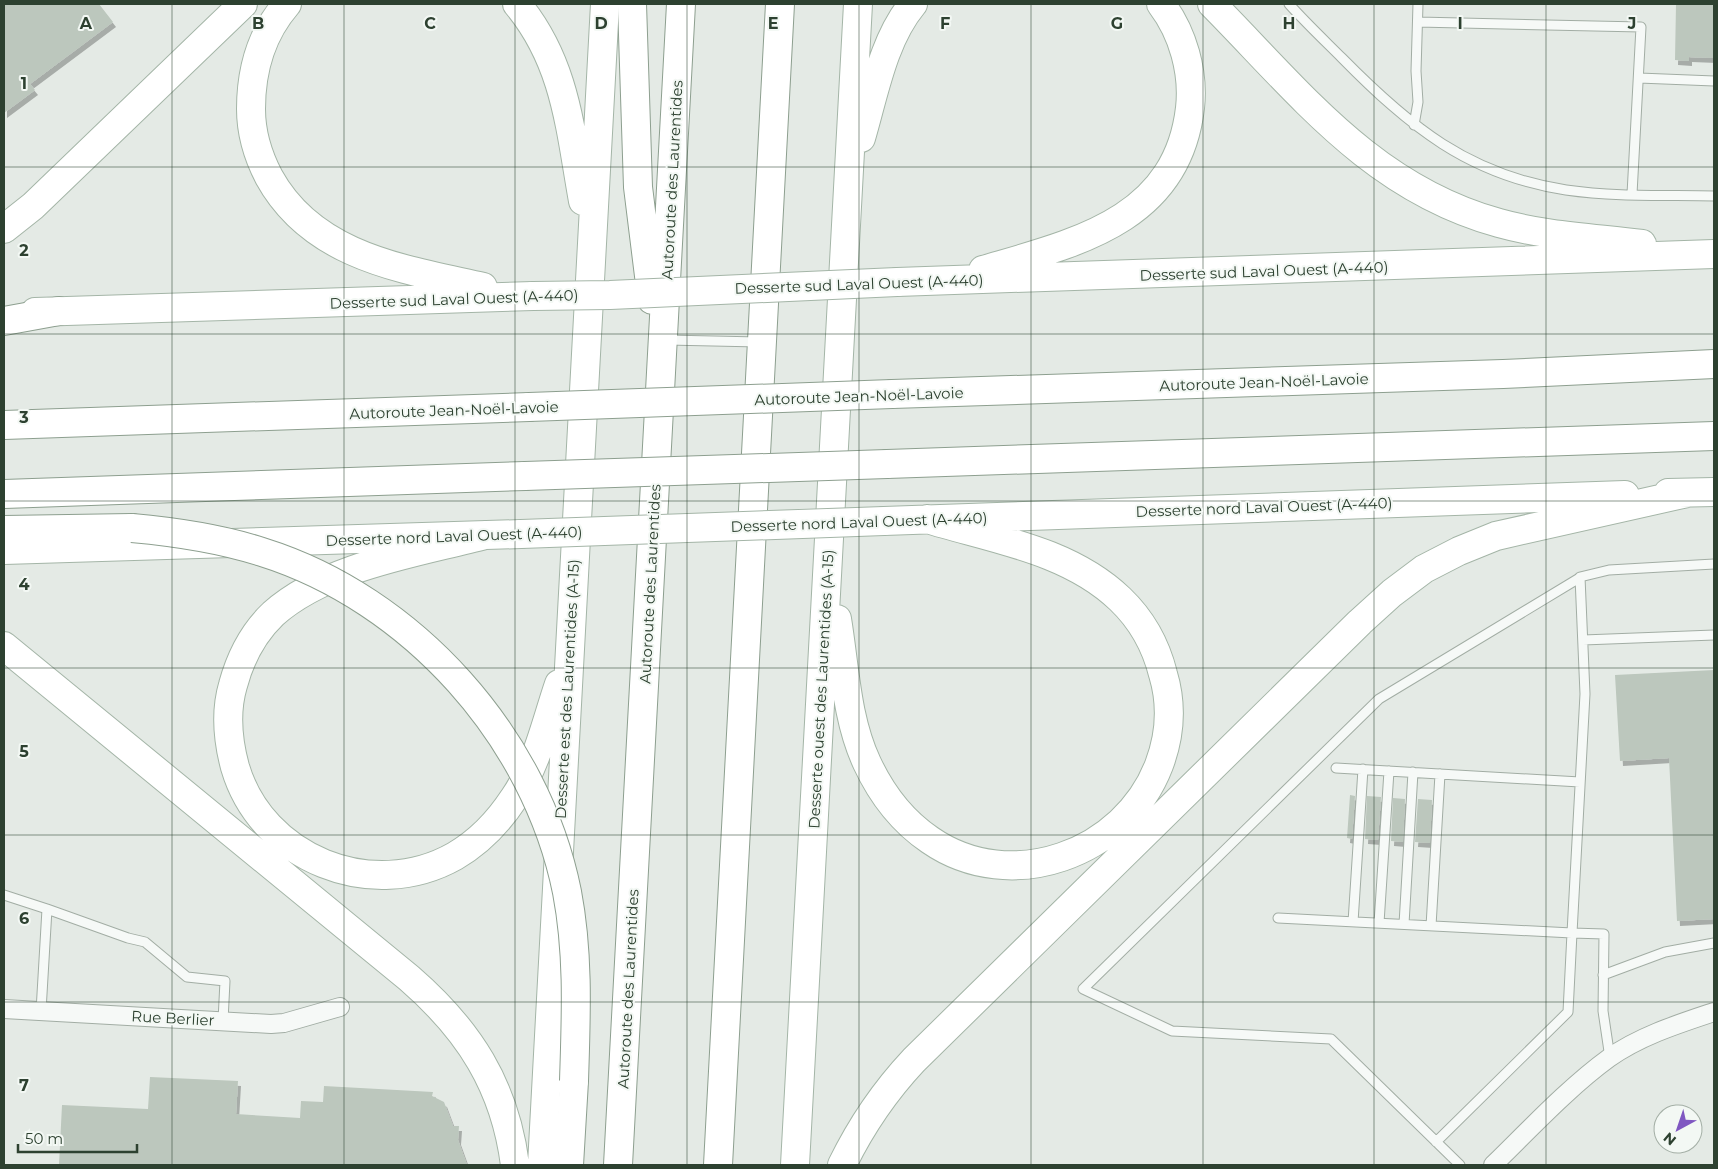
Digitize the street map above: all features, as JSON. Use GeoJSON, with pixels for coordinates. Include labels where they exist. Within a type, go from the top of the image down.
{"type":"FeatureCollection","features":[{"type":"Feature","properties":{"kind":"main road"},"geometry":{"type":"LineString","coordinates":[[4,229],[47,193],[243,4]]}},
{"type":"Feature","properties":{"kind":"main road"},"geometry":{"type":"LineString","coordinates":[[286,4],[270,26],[263,42],[252,80],[251,100],[253,136],[258,154],[274,186],[286,202],[298,216],[328,239],[377,262],[527,296]]}},
{"type":"Feature","properties":{"kind":"main road"},"geometry":{"type":"LineString","coordinates":[[517,4],[545,44],[563,90],[590,240]]}},
{"type":"Feature","properties":{"kind":"main road","name":"Desserte est des Laurentides (A-15)"},"geometry":{"type":"LineString","coordinates":[[542,1165],[590,240],[605,4]]}},
{"type":"Feature","properties":{"kind":"main road"},"geometry":{"type":"LineString","coordinates":[[632,4],[638,187],[660,340]]}},
{"type":"Feature","properties":{"kind":"main road","name":"Autoroute des Laurentides"},"geometry":{"type":"LineString","coordinates":[[618,1165],[661,371],[660,340],[681,4]]}},
{"type":"Feature","properties":{"kind":"main road"},"geometry":{"type":"LineString","coordinates":[[718,1165],[780,4]]}},
{"type":"Feature","properties":{"kind":"main road","name":"Desserte ouest des Laurentides (A-15)"},"geometry":{"type":"LineString","coordinates":[[795,1165],[858,4]]}},
{"type":"Feature","properties":{"kind":"main road"},"geometry":{"type":"LineString","coordinates":[[848,180],[887,51],[902,20],[914,4]]}},
{"type":"Feature","properties":{"kind":"main road"},"geometry":{"type":"LineString","coordinates":[[950,280],[1052,250],[1106,229],[1136,209],[1162,182],[1180,150],[1191,99],[1186,54],[1173,22],[1162,4]]}},
{"type":"Feature","properties":{"kind":"main road"},"geometry":{"type":"LineString","coordinates":[[1212,4],[1353,146],[1390,174],[1430,196],[1475,216],[1530,230],[1714,253]]}},
{"type":"Feature","properties":{"kind":"main road","name":"Desserte sud Laval Ouest (A-440)"},"geometry":{"type":"LineString","coordinates":[[4,313],[620,294],[950,280],[1714,253]]}},
{"type":"Feature","properties":{"kind":"main road"},"geometry":{"type":"LineString","coordinates":[[4,321],[59,312]]}},
{"type":"Feature","properties":{"kind":"main road","name":"Autoroute Jean-Noël-Lavoie"},"geometry":{"type":"LineString","coordinates":[[4,425],[1503,374],[1714,364]]}},
{"type":"Feature","properties":{"kind":"main road"},"geometry":{"type":"LineString","coordinates":[[4,494],[1714,436]]}},
{"type":"Feature","properties":{"kind":"main road"},"geometry":{"type":"LineString","coordinates":[[842,1165],[876,1106],[914,1060],[1360,622],[1407,581],[1442,559],[1496,536],[1687,492]]}},
{"type":"Feature","properties":{"kind":"main road","name":"Desserte nord Laval Ouest (A-440)"},"geometry":{"type":"LineString","coordinates":[[4,550],[521,534],[1714,492]]}},
{"type":"Feature","properties":{"kind":"main road"},"geometry":{"type":"LineString","coordinates":[[828,568],[855,731],[874,776],[901,815],[922,834],[944,849],[978,862],[996,865],[1013,866],[1048,862],[1090,846],[1116,827],[1136,807],[1151,783],[1162,758],[1168,727],[1168,696],[1161,667],[1152,644],[1140,624],[1121,600],[1081,570],[1048,555],[926,519]]}},
{"type":"Feature","properties":{"kind":"main road"},"geometry":{"type":"LineString","coordinates":[[4,530],[132,528],[216,538],[264,552],[307,569],[341,586],[406,631],[463,686],[487,716],[536,794],[566,891],[574,941],[576,983],[574,1081],[569,1165]]}},
{"type":"Feature","properties":{"kind":"main road"},"geometry":{"type":"LineString","coordinates":[[485,535],[333,577],[300,594],[264,623],[241,660],[230,694],[228,710],[229,738],[235,766],[245,793],[257,812],[273,831],[291,846],[312,859],[346,872],[396,874],[448,860],[466,849],[500,818],[522,786],[570,654]]}},
{"type":"Feature","properties":{"kind":"main road"},"geometry":{"type":"LineString","coordinates":[[4,646],[401,972],[440,1007],[470,1044],[492,1080],[506,1117],[515,1165]]}},
{"type":"Feature","properties":{"kind":"street","name":"Rue Berlier"},"geometry":{"type":"LineString","coordinates":[[4,1009],[284,1023],[340,1007]]}},
{"type":"Feature","properties":{"kind":"street"},"geometry":{"type":"LineString","coordinates":[[1493,1165],[1610,1058],[1669,1027],[1714,1012]]}},
{"type":"Feature","properties":{"kind":"lane"},"geometry":{"type":"LineString","coordinates":[[1289,4],[1380,96],[1414,126],[1463,156],[1518,179],[1564,190],[1714,196]]}},
{"type":"Feature","properties":{"kind":"lane"},"geometry":{"type":"LineString","coordinates":[[1414,126],[1418,102],[1416,72],[1418,4]]}},
{"type":"Feature","properties":{"kind":"lane"},"geometry":{"type":"LineString","coordinates":[[1418,22],[1641,27],[1632,194]]}},
{"type":"Feature","properties":{"kind":"lane"},"geometry":{"type":"LineString","coordinates":[[1639,78],[1714,81]]}},
{"type":"Feature","properties":{"kind":"lane"},"geometry":{"type":"LineString","coordinates":[[660,340],[761,342]]}},
{"type":"Feature","properties":{"kind":"lane"},"geometry":{"type":"LineString","coordinates":[[1460,1165],[1331,1039],[1172,1031],[1083,989],[1379,699],[1581,577],[1609,570],[1714,564]]}},
{"type":"Feature","properties":{"kind":"lane"},"geometry":{"type":"LineString","coordinates":[[1436,1142],[1568,1012],[1585,694],[1581,577]]}},
{"type":"Feature","properties":{"kind":"lane"},"geometry":{"type":"LineString","coordinates":[[1582,640],[1714,635]]}},
{"type":"Feature","properties":{"kind":"lane"},"geometry":{"type":"LineString","coordinates":[[1336,768],[1580,782]]}},
{"type":"Feature","properties":{"kind":"lane"},"geometry":{"type":"LineString","coordinates":[[1353,922],[1363,769]]}},
{"type":"Feature","properties":{"kind":"lane"},"geometry":{"type":"LineString","coordinates":[[1379,923],[1389,771]]}},
{"type":"Feature","properties":{"kind":"lane"},"geometry":{"type":"LineString","coordinates":[[1404,924],[1413,772]]}},
{"type":"Feature","properties":{"kind":"lane"},"geometry":{"type":"LineString","coordinates":[[1431,926],[1440,774]]}},
{"type":"Feature","properties":{"kind":"lane"},"geometry":{"type":"LineString","coordinates":[[4,895],[128,938],[145,942],[187,978],[225,981],[223,1021]]}},
{"type":"Feature","properties":{"kind":"lane"},"geometry":{"type":"LineString","coordinates":[[41,1011],[47,909]]}},
{"type":"Feature","properties":{"kind":"lane"},"geometry":{"type":"LineString","coordinates":[[1278,918],[1604,934],[1603,1011],[1610,1058]]}},
{"type":"Feature","properties":{"kind":"lane"},"geometry":{"type":"LineString","coordinates":[[1604,975],[1665,952],[1714,943]]}},
{"type":"Feature","properties":{"kind":"building"},"geometry":{"type":"Polygon","coordinates":[[[4,4],[99,4],[113,22],[30,84],[35,90],[4,113],[4,4]]]}},
{"type":"Feature","properties":{"kind":"building"},"geometry":{"type":"Polygon","coordinates":[[[1676,4],[1714,4],[1714,58],[1689,57],[1689,61],[1675,60],[1676,4]]]}},
{"type":"Feature","properties":{"kind":"building"},"geometry":{"type":"Polygon","coordinates":[[[1714,670],[1714,919],[1677,921],[1669,758],[1620,761],[1615,675],[1714,670]]]}},
{"type":"Feature","properties":{"kind":"building"},"geometry":{"type":"Polygon","coordinates":[[[1350,795],[1355,796],[1352,839],[1347,838],[1350,795]]]}},
{"type":"Feature","properties":{"kind":"building"},"geometry":{"type":"Polygon","coordinates":[[[1367,796],[1381,797],[1378,840],[1365,839],[1367,796]]]}},
{"type":"Feature","properties":{"kind":"building"},"geometry":{"type":"Polygon","coordinates":[[[1393,798],[1405,799],[1403,842],[1391,841],[1393,798]]]}},
{"type":"Feature","properties":{"kind":"building"},"geometry":{"type":"Polygon","coordinates":[[[1418,799],[1432,800],[1430,843],[1415,842],[1418,799]]]}},
{"type":"Feature","properties":{"kind":"building"},"geometry":{"type":"Polygon","coordinates":[[[150,1077],[238,1081],[236,1114],[300,1118],[301,1101],[323,1102],[324,1086],[433,1092],[432,1096],[444,1102],[453,1126],[459,1126],[458,1140],[467,1165],[59,1165],[62,1105],[148,1109],[150,1077]]]}}]}
